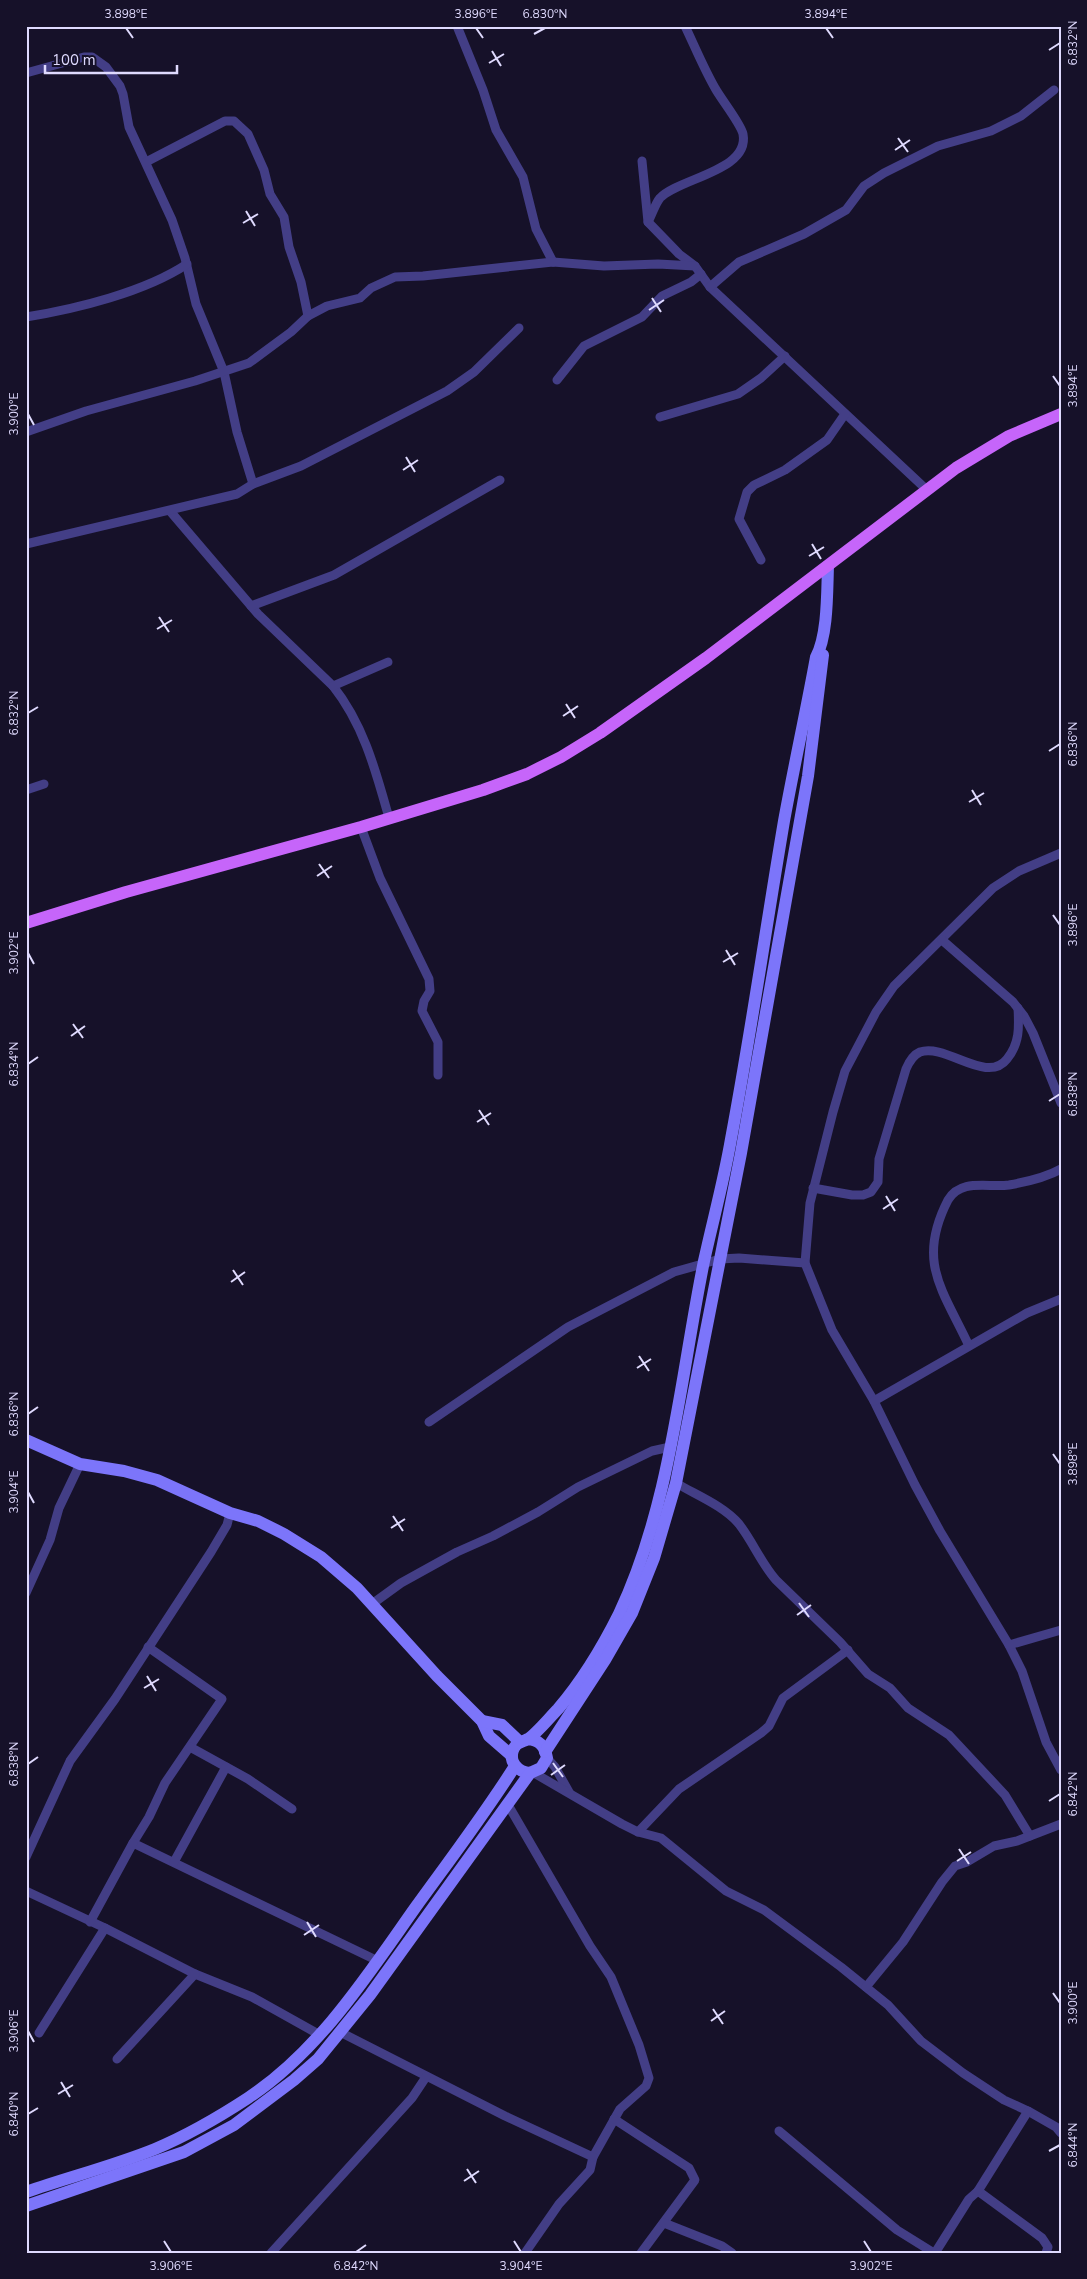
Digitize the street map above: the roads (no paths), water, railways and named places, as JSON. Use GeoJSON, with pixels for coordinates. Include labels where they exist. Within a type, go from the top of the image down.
{"type":"FeatureCollection","features":[{"type":"Feature","properties":{"kind":"main road"},"geometry":{"type":"LineString","coordinates":[[26,923],[126,892],[361,827],[527,774],[561,757],[600,733],[694,667],[927,490],[989,446],[1032,425],[1061,414]]}},
{"type":"Feature","properties":{"kind":"main road"},"geometry":{"type":"LineString","coordinates":[[26,2192],[144,2153],[209,2121],[267,2085],[320,2035],[378,1962],[494,1799],[513,1761],[514,1748],[557,1710],[591,1664],[619,1613],[648,1537],[670,1447],[704,1263],[731,1140],[785,818],[816,657],[820,649],[827,603],[828,566]]}},
{"type":"Feature","properties":{"kind":"main road"},"geometry":{"type":"LineString","coordinates":[[26,2206],[143,2167],[204,2142],[264,2105],[318,2058],[401,1953],[507,1803],[532,1773],[541,1768],[546,1755],[632,1613],[654,1558],[676,1484],[741,1153],[808,776],[824,658],[820,649]]}},
{"type":"Feature","properties":{"kind":"main road"},"geometry":{"type":"LineString","coordinates":[[26,1440],[80,1464],[124,1470],[157,1480],[230,1513],[258,1521],[284,1534],[341,1573],[372,1604],[437,1676],[482,1721],[489,1736],[519,1770],[532,1773]]}},
{"type":"Feature","properties":{"kind":"main road"},"geometry":{"type":"LineString","coordinates":[[482,1721],[502,1725],[524,1741],[540,1743],[546,1755]]}},
{"type":"Feature","properties":{"kind":"street"},"geometry":{"type":"LineString","coordinates":[[458,26],[483,90],[496,130],[522,177],[536,228],[553,262]]}},
{"type":"Feature","properties":{"kind":"street"},"geometry":{"type":"LineString","coordinates":[[648,222],[660,199],[681,184],[722,168],[738,154],[742,145],[743,133],[714,86],[685,26]]}},
{"type":"Feature","properties":{"kind":"street"},"geometry":{"type":"LineString","coordinates":[[26,73],[84,57],[98,60],[120,86],[129,127],[172,220],[187,264],[196,304],[224,372],[237,432],[253,484]]}},
{"type":"Feature","properties":{"kind":"street"},"geometry":{"type":"LineString","coordinates":[[710,287],[739,262],[811,230],[846,210],[864,186],[884,173],[938,146],[991,131],[1021,116],[1054,90]]}},
{"type":"Feature","properties":{"kind":"street"},"geometry":{"type":"LineString","coordinates":[[146,162],[225,121],[234,121],[244,128],[264,170],[270,194],[284,217],[289,247],[301,282],[308,316]]}},
{"type":"Feature","properties":{"kind":"street"},"geometry":{"type":"LineString","coordinates":[[642,161],[648,222],[679,254],[695,266],[710,287],[927,490]]}},
{"type":"Feature","properties":{"kind":"street"},"geometry":{"type":"LineString","coordinates":[[26,432],[86,411],[195,382],[256,360],[308,316],[327,306],[360,298],[371,288],[395,277],[423,276],[553,262],[604,266],[658,264],[695,266]]}},
{"type":"Feature","properties":{"kind":"street"},"geometry":{"type":"LineString","coordinates":[[26,317],[82,304],[136,288],[168,276],[187,264]]}},
{"type":"Feature","properties":{"kind":"street"},"geometry":{"type":"LineString","coordinates":[[557,380],[584,346],[642,317],[662,296],[691,282],[701,274]]}},
{"type":"Feature","properties":{"kind":"street"},"geometry":{"type":"LineString","coordinates":[[26,544],[237,494],[253,484],[301,466],[447,391],[474,372],[519,328]]}},
{"type":"Feature","properties":{"kind":"street"},"geometry":{"type":"LineString","coordinates":[[660,417],[738,394],[761,378],[785,356]]}},
{"type":"Feature","properties":{"kind":"street"},"geometry":{"type":"LineString","coordinates":[[761,560],[739,519],[747,492],[754,486],[785,470],[828,440],[845,414]]}},
{"type":"Feature","properties":{"kind":"street"},"geometry":{"type":"LineString","coordinates":[[251,606],[334,574],[500,480]]}},
{"type":"Feature","properties":{"kind":"street"},"geometry":{"type":"LineString","coordinates":[[170,511],[251,606],[333,686],[356,723],[368,750],[389,818]]}},
{"type":"Feature","properties":{"kind":"street"},"geometry":{"type":"LineString","coordinates":[[333,686],[388,662]]}},
{"type":"Feature","properties":{"kind":"street"},"geometry":{"type":"LineString","coordinates":[[26,790],[44,784]]}},
{"type":"Feature","properties":{"kind":"street"},"geometry":{"type":"LineString","coordinates":[[361,827],[380,878],[429,978],[430,991],[424,1000],[422,1011],[438,1042],[438,1074]]}},
{"type":"Feature","properties":{"kind":"street"},"geometry":{"type":"LineString","coordinates":[[1061,853],[1020,872],[993,888],[894,986],[863,1036],[845,1071],[813,1188],[806,1233],[805,1263],[832,1330],[874,1401],[936,1523],[972,1587],[1009,1644],[1022,1671],[1046,1742],[1061,1770]]}},
{"type":"Feature","properties":{"kind":"street"},"geometry":{"type":"LineString","coordinates":[[942,940],[1018,1008],[1033,1033],[1061,1103]]}},
{"type":"Feature","properties":{"kind":"street"},"geometry":{"type":"LineString","coordinates":[[813,1188],[852,1195],[863,1195],[871,1192],[878,1182],[879,1159],[906,1069],[911,1059],[918,1053],[926,1051],[951,1056],[978,1066],[990,1068],[999,1066],[1006,1062],[1015,1045],[1019,1032],[1018,1008]]}},
{"type":"Feature","properties":{"kind":"street"},"geometry":{"type":"LineString","coordinates":[[969,1346],[940,1288],[933,1252],[932,1242],[948,1200],[952,1194],[966,1186],[1007,1185],[1030,1181],[1061,1169]]}},
{"type":"Feature","properties":{"kind":"street"},"geometry":{"type":"LineString","coordinates":[[429,1422],[588,1315],[674,1272],[720,1259],[739,1258],[805,1263]]}},
{"type":"Feature","properties":{"kind":"street"},"geometry":{"type":"LineString","coordinates":[[874,1401],[1027,1313],[1061,1299]]}},
{"type":"Feature","properties":{"kind":"street"},"geometry":{"type":"LineString","coordinates":[[372,1604],[401,1583],[457,1552],[493,1536],[538,1512],[578,1487],[652,1451],[670,1447]]}},
{"type":"Feature","properties":{"kind":"street"},"geometry":{"type":"LineString","coordinates":[[26,1593],[50,1540],[59,1508],[80,1464]]}},
{"type":"Feature","properties":{"kind":"street"},"geometry":{"type":"LineString","coordinates":[[676,1484],[706,1500],[733,1519],[768,1570],[848,1650],[868,1674],[890,1688],[902,1704],[949,1735],[1005,1795],[1030,1836]]}},
{"type":"Feature","properties":{"kind":"street"},"geometry":{"type":"LineString","coordinates":[[26,1857],[70,1762],[211,1552],[227,1525],[230,1513]]}},
{"type":"Feature","properties":{"kind":"street"},"geometry":{"type":"LineString","coordinates":[[1009,1644],[1061,1630]]}},
{"type":"Feature","properties":{"kind":"street"},"geometry":{"type":"LineString","coordinates":[[90,1922],[149,1817],[164,1783],[222,1699],[148,1647]]}},
{"type":"Feature","properties":{"kind":"street"},"geometry":{"type":"LineString","coordinates":[[638,1832],[679,1789],[769,1726],[783,1698],[790,1691],[810,1680],[848,1650]]}},
{"type":"Feature","properties":{"kind":"street"},"geometry":{"type":"LineString","coordinates":[[190,1747],[226,1767],[292,1809]]}},
{"type":"Feature","properties":{"kind":"street"},"geometry":{"type":"LineString","coordinates":[[546,1755],[569,1793]]}},
{"type":"Feature","properties":{"kind":"street"},"geometry":{"type":"LineString","coordinates":[[174,1862],[226,1767]]}},
{"type":"Feature","properties":{"kind":"street"},"geometry":{"type":"LineString","coordinates":[[532,1773],[569,1793],[593,1809],[638,1832],[661,1838],[726,1891],[764,1910],[866,1987],[888,2005],[928,2046],[1004,2100],[1028,2111],[1056,2127],[1061,2132]]}},
{"type":"Feature","properties":{"kind":"street"},"geometry":{"type":"LineString","coordinates":[[507,1803],[590,1946],[611,1977],[639,2045],[648,2082],[620,2109],[594,2157],[590,2170],[559,2204],[525,2253]]}},
{"type":"Feature","properties":{"kind":"street"},"geometry":{"type":"LineString","coordinates":[[866,1987],[903,1942],[942,1882],[955,1866],[967,1862],[994,1846],[1030,1836],[1061,1824]]}},
{"type":"Feature","properties":{"kind":"street"},"geometry":{"type":"LineString","coordinates":[[133,1843],[378,1962]]}},
{"type":"Feature","properties":{"kind":"street"},"geometry":{"type":"LineString","coordinates":[[26,1891],[195,1974],[252,1997],[320,2035]]}},
{"type":"Feature","properties":{"kind":"street"},"geometry":{"type":"LineString","coordinates":[[39,2033],[104,1928]]}},
{"type":"Feature","properties":{"kind":"street"},"geometry":{"type":"LineString","coordinates":[[117,2059],[195,1974]]}},
{"type":"Feature","properties":{"kind":"street"},"geometry":{"type":"LineString","coordinates":[[340,2032],[547,2137],[594,2157]]}},
{"type":"Feature","properties":{"kind":"street"},"geometry":{"type":"LineString","coordinates":[[270,2253],[412,2098],[426,2077]]}},
{"type":"Feature","properties":{"kind":"street"},"geometry":{"type":"LineString","coordinates":[[779,2131],[897,2230],[935,2253],[970,2199],[978,2191],[1028,2111]]}},
{"type":"Feature","properties":{"kind":"street"},"geometry":{"type":"LineString","coordinates":[[614,2119],[689,2168],[695,2180],[691,2188],[641,2253]]}},
{"type":"Feature","properties":{"kind":"street"},"geometry":{"type":"LineString","coordinates":[[978,2191],[1042,2238],[1050,2251]]}},
{"type":"Feature","properties":{"kind":"street"},"geometry":{"type":"LineString","coordinates":[[664,2223],[722,2246],[732,2253]]}}]}
